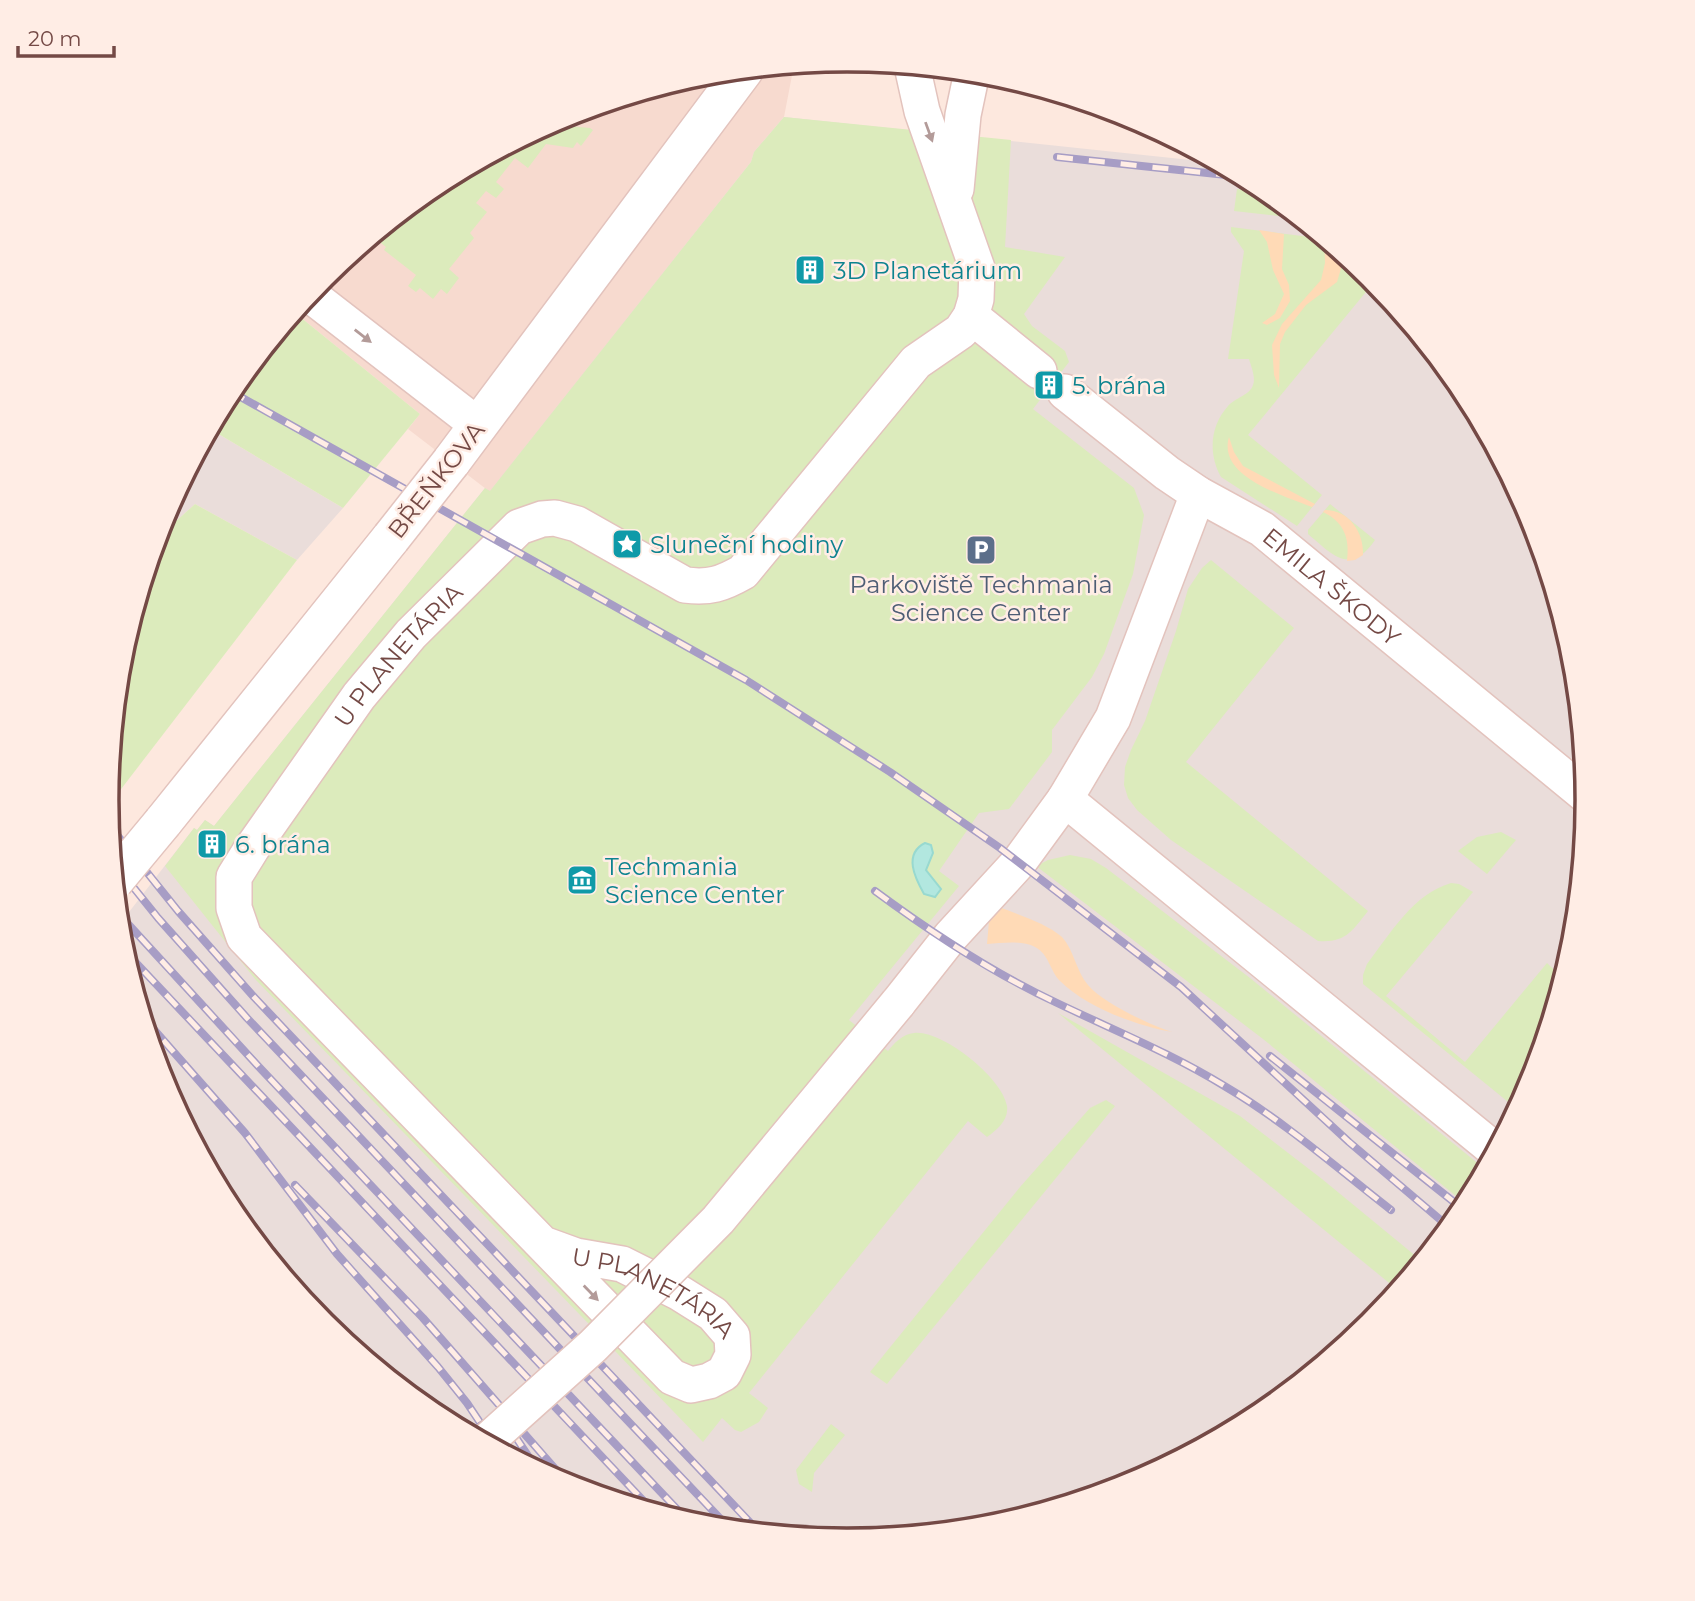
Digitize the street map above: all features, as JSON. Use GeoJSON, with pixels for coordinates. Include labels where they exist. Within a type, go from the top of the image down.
{"type":"FeatureCollection","features":[{"type":"Feature","properties":{"kind":"street"},"geometry":{"type":"LineString","coordinates":[[914,75],[922,111],[977,268],[976,299],[971,316]]}},
{"type":"Feature","properties":{"kind":"street","name":"BŘEŇKOVA"},"geometry":{"type":"LineString","coordinates":[[122,871],[479,426],[736,81]]}},
{"type":"Feature","properties":{"kind":"street"},"geometry":{"type":"LineString","coordinates":[[956,207],[960,131],[970,83]]}},
{"type":"Feature","properties":{"kind":"street"},"geometry":{"type":"LineString","coordinates":[[318,301],[479,426]]}},
{"type":"Feature","properties":{"kind":"street","name":"EMILA ŠKODY"},"geometry":{"type":"LineString","coordinates":[[971,316],[1167,473],[1198,494],[1262,529],[1576,787]]}},
{"type":"Feature","properties":{"kind":"street","name":"U PLANETÁRIA"},"geometry":{"type":"LineString","coordinates":[[543,1244],[576,1256],[622,1264],[678,1292],[713,1314],[732,1336],[733,1355],[724,1373],[709,1381],[691,1385],[672,1377],[243,937],[234,908],[234,877],[359,696],[411,635],[519,527],[542,519],[555,518],[577,524],[685,585],[706,588],[726,581],[743,572],[916,362],[961,331],[971,316]]}},
{"type":"Feature","properties":{"kind":"street"},"geometry":{"type":"LineString","coordinates":[[492,1437],[593,1346],[718,1220],[951,936],[1019,862],[1065,799],[1113,718],[1198,494]]}},
{"type":"Feature","properties":{"kind":"street"},"geometry":{"type":"LineString","coordinates":[[1065,799],[1489,1145]]}},
{"type":"Feature","properties":{"kind":"shaded area"},"geometry":{"type":"Polygon","coordinates":[[[792,74],[784,117],[490,492],[408,429],[420,414],[302,318],[367,253],[404,222],[483,169],[569,127],[613,110],[705,86],[792,74]]]}},
{"type":"Feature","properties":{"kind":"shaded area"},"geometry":{"type":"Polygon","coordinates":[[[784,117],[1196,161],[1252,195],[1291,222],[1363,285],[1426,357],[1479,436],[1521,522],[1538,566],[1562,658],[1570,705],[1575,753],[1575,848],[1562,943],[1551,989],[1538,1035],[1501,1123],[1479,1165],[1426,1244],[1363,1316],[1328,1348],[1291,1379],[1212,1432],[1126,1474],[1082,1491],[990,1515],[943,1523],[895,1528],[800,1528],[705,1515],[659,1504],[613,1491],[525,1454],[483,1432],[404,1379],[332,1316],[300,1281],[269,1244],[216,1165],[174,1079],[157,1035],[128,913],[194,828],[197,830],[205,820],[214,826],[485,488],[490,491],[751,162],[754,152],[784,117]]]}},
{"type":"Feature","properties":{"kind":"shaded area"},"geometry":{"type":"Polygon","coordinates":[[[218,434],[343,508],[297,560],[195,504],[173,523],[218,434]]]}},
{"type":"Feature","properties":{"kind":"green space","name":"Techmania Science Center"},"geometry":{"type":"Polygon","coordinates":[[[784,117],[1011,140],[1005,247],[1065,257],[1024,314],[1032,326],[1065,351],[1069,362],[1033,409],[1134,488],[1144,515],[1133,574],[1104,654],[1092,677],[1052,730],[1052,752],[1009,809],[979,813],[939,871],[959,886],[849,1020],[888,1051],[899,1039],[914,1033],[926,1034],[954,1047],[995,1082],[1007,1106],[1004,1120],[987,1137],[968,1121],[749,1393],[768,1408],[759,1422],[741,1432],[722,1418],[703,1442],[255,979],[165,866],[194,828],[197,830],[205,820],[214,826],[485,488],[490,491],[784,117]]]}},
{"type":"Feature","properties":{"kind":"green space"},"geometry":{"type":"Polygon","coordinates":[[[571,126],[593,130],[581,146],[577,142],[573,148],[546,144],[528,168],[515,158],[496,182],[504,189],[496,198],[486,191],[476,203],[487,212],[470,233],[474,238],[449,269],[459,278],[447,294],[441,289],[433,299],[420,288],[416,292],[408,286],[416,275],[384,250],[386,247],[380,242],[404,222],[483,169],[571,126]]]}},
{"type":"Feature","properties":{"kind":"green space"},"geometry":{"type":"Polygon","coordinates":[[[1237,189],[1244,190],[1283,217],[1234,211],[1237,189]]]}},
{"type":"Feature","properties":{"kind":"green space"},"geometry":{"type":"Polygon","coordinates":[[[1231,227],[1309,237],[1368,290],[1248,435],[1322,495],[1297,526],[1221,477],[1214,459],[1213,440],[1217,422],[1228,406],[1249,391],[1254,382],[1249,359],[1228,359],[1244,251],[1231,232],[1231,227]]]}},
{"type":"Feature","properties":{"kind":"green space"},"geometry":{"type":"Polygon","coordinates":[[[302,318],[420,414],[343,508],[218,434],[269,357],[302,318]]]}},
{"type":"Feature","properties":{"kind":"green space"},"geometry":{"type":"Polygon","coordinates":[[[195,504],[297,560],[119,792],[120,753],[133,658],[157,566],[173,523],[195,504]]]}},
{"type":"Feature","properties":{"kind":"green space"},"geometry":{"type":"Polygon","coordinates":[[[1330,504],[1375,540],[1358,557],[1349,559],[1334,555],[1308,534],[1308,530],[1330,504]]]}},
{"type":"Feature","properties":{"kind":"green space"},"geometry":{"type":"Polygon","coordinates":[[[1211,560],[1294,628],[1186,762],[1368,911],[1353,930],[1342,938],[1318,941],[1171,840],[1137,810],[1128,798],[1124,785],[1125,767],[1145,721],[1188,589],[1211,560]]]}},
{"type":"Feature","properties":{"kind":"green space"},"geometry":{"type":"Polygon","coordinates":[[[1501,832],[1516,840],[1487,874],[1458,851],[1477,837],[1501,832]]]}},
{"type":"Feature","properties":{"kind":"green space"},"geometry":{"type":"Polygon","coordinates":[[[1070,855],[1091,859],[1106,868],[1250,978],[1479,1165],[1458,1198],[1263,1039],[1036,866],[1070,855]]]}},
{"type":"Feature","properties":{"kind":"green space"},"geometry":{"type":"Polygon","coordinates":[[[1451,883],[1459,884],[1473,892],[1386,996],[1465,1062],[1547,963],[1555,971],[1538,1035],[1510,1103],[1363,984],[1367,964],[1403,916],[1437,888],[1451,883]]]}},
{"type":"Feature","properties":{"kind":"green space"},"geometry":{"type":"Polygon","coordinates":[[[1058,1013],[1240,1116],[1322,1179],[1416,1256],[1391,1285],[1058,1013]]]}},
{"type":"Feature","properties":{"kind":"green space"},"geometry":{"type":"Polygon","coordinates":[[[1106,1100],[1115,1106],[887,1384],[870,1372],[1020,1187],[1090,1108],[1106,1100]]]}},
{"type":"Feature","properties":{"kind":"green space"},"geometry":{"type":"Polygon","coordinates":[[[831,1424],[845,1435],[814,1473],[812,1492],[799,1484],[796,1470],[831,1424]]]}},
{"type":"Feature","properties":{"kind":"sand"},"geometry":{"type":"Polygon","coordinates":[[[1259,230],[1284,234],[1282,269],[1289,285],[1290,301],[1280,318],[1267,325],[1262,323],[1275,314],[1284,294],[1273,270],[1267,242],[1259,230]]]}},
{"type":"Feature","properties":{"kind":"sand"},"geometry":{"type":"Polygon","coordinates":[[[1324,250],[1342,266],[1337,282],[1306,305],[1285,332],[1280,344],[1279,388],[1274,375],[1272,345],[1282,324],[1321,280],[1324,250]]]}},
{"type":"Feature","properties":{"kind":"sand"},"geometry":{"type":"Polygon","coordinates":[[[1229,437],[1243,466],[1315,504],[1312,507],[1271,491],[1243,474],[1233,463],[1228,451],[1229,437]]]}},
{"type":"Feature","properties":{"kind":"sand"},"geometry":{"type":"Polygon","coordinates":[[[1325,510],[1348,518],[1361,538],[1363,555],[1347,561],[1344,532],[1336,521],[1323,512],[1325,510]]]}},
{"type":"Feature","properties":{"kind":"sand"},"geometry":{"type":"Polygon","coordinates":[[[999,907],[1056,932],[1066,942],[1084,979],[1095,992],[1127,1013],[1172,1032],[1128,1020],[1084,999],[1060,981],[1043,954],[1035,947],[1018,943],[987,944],[989,921],[999,907]]]}},
{"type":"Feature","properties":{"kind":"water"},"geometry":{"type":"Polygon","coordinates":[[[925,843],[931,845],[933,853],[926,870],[941,889],[935,897],[924,894],[913,867],[914,853],[925,843]]]}},
{"type":"Feature","properties":{"kind":"railway"},"geometry":{"type":"LineString","coordinates":[[1057,157],[1220,174]]}},
{"type":"Feature","properties":{"kind":"railway"},"geometry":{"type":"LineString","coordinates":[[241,397],[746,680],[890,772],[1000,848],[1181,987],[1349,1142],[1442,1221]]}},
{"type":"Feature","properties":{"kind":"railway"},"geometry":{"type":"LineString","coordinates":[[120,838],[178,911],[254,997],[750,1523]]}},
{"type":"Feature","properties":{"kind":"railway"},"geometry":{"type":"LineString","coordinates":[[123,874],[247,1018],[719,1517]]}},
{"type":"Feature","properties":{"kind":"railway"},"geometry":{"type":"LineString","coordinates":[[875,891],[940,937],[1008,978],[1163,1053],[1226,1087],[1290,1130],[1391,1210]]}},
{"type":"Feature","properties":{"kind":"railway"},"geometry":{"type":"LineString","coordinates":[[130,926],[259,1067],[676,1508]]}},
{"type":"Feature","properties":{"kind":"railway"},"geometry":{"type":"LineString","coordinates":[[138,965],[642,1499]]}},
{"type":"Feature","properties":{"kind":"railway"},"geometry":{"type":"LineString","coordinates":[[156,1032],[245,1133],[337,1254],[438,1367],[488,1435]]}},
{"type":"Feature","properties":{"kind":"railway"},"geometry":{"type":"LineString","coordinates":[[1270,1056],[1455,1203]]}},
{"type":"Feature","properties":{"kind":"railway"},"geometry":{"type":"LineString","coordinates":[[295,1185],[423,1318],[553,1467]]}},
{"type":"Feature","properties":{"kind":"railway"},"geometry":{"type":"LineString","coordinates":[[513,1433],[528,1455]]}},
{"type":"Feature","properties":{"kind":"place","name":"3D Planetárium"},"geometry":{"type":"Point","coordinates":[810,270]}},
{"type":"Feature","properties":{"kind":"place","name":"5. brána"},"geometry":{"type":"Point","coordinates":[1049,385]}},
{"type":"Feature","properties":{"kind":"place","name":"Sluneční hodiny"},"geometry":{"type":"Point","coordinates":[627,544]}},
{"type":"Feature","properties":{"kind":"place","name":"Parkoviště Techmania Science Center"},"geometry":{"type":"Point","coordinates":[981,550]}},
{"type":"Feature","properties":{"kind":"place","name":"6. brána"},"geometry":{"type":"Point","coordinates":[212,844]}},
{"type":"Feature","properties":{"kind":"place","name":"Techmania Science Center"},"geometry":{"type":"Point","coordinates":[582,880]}}]}
